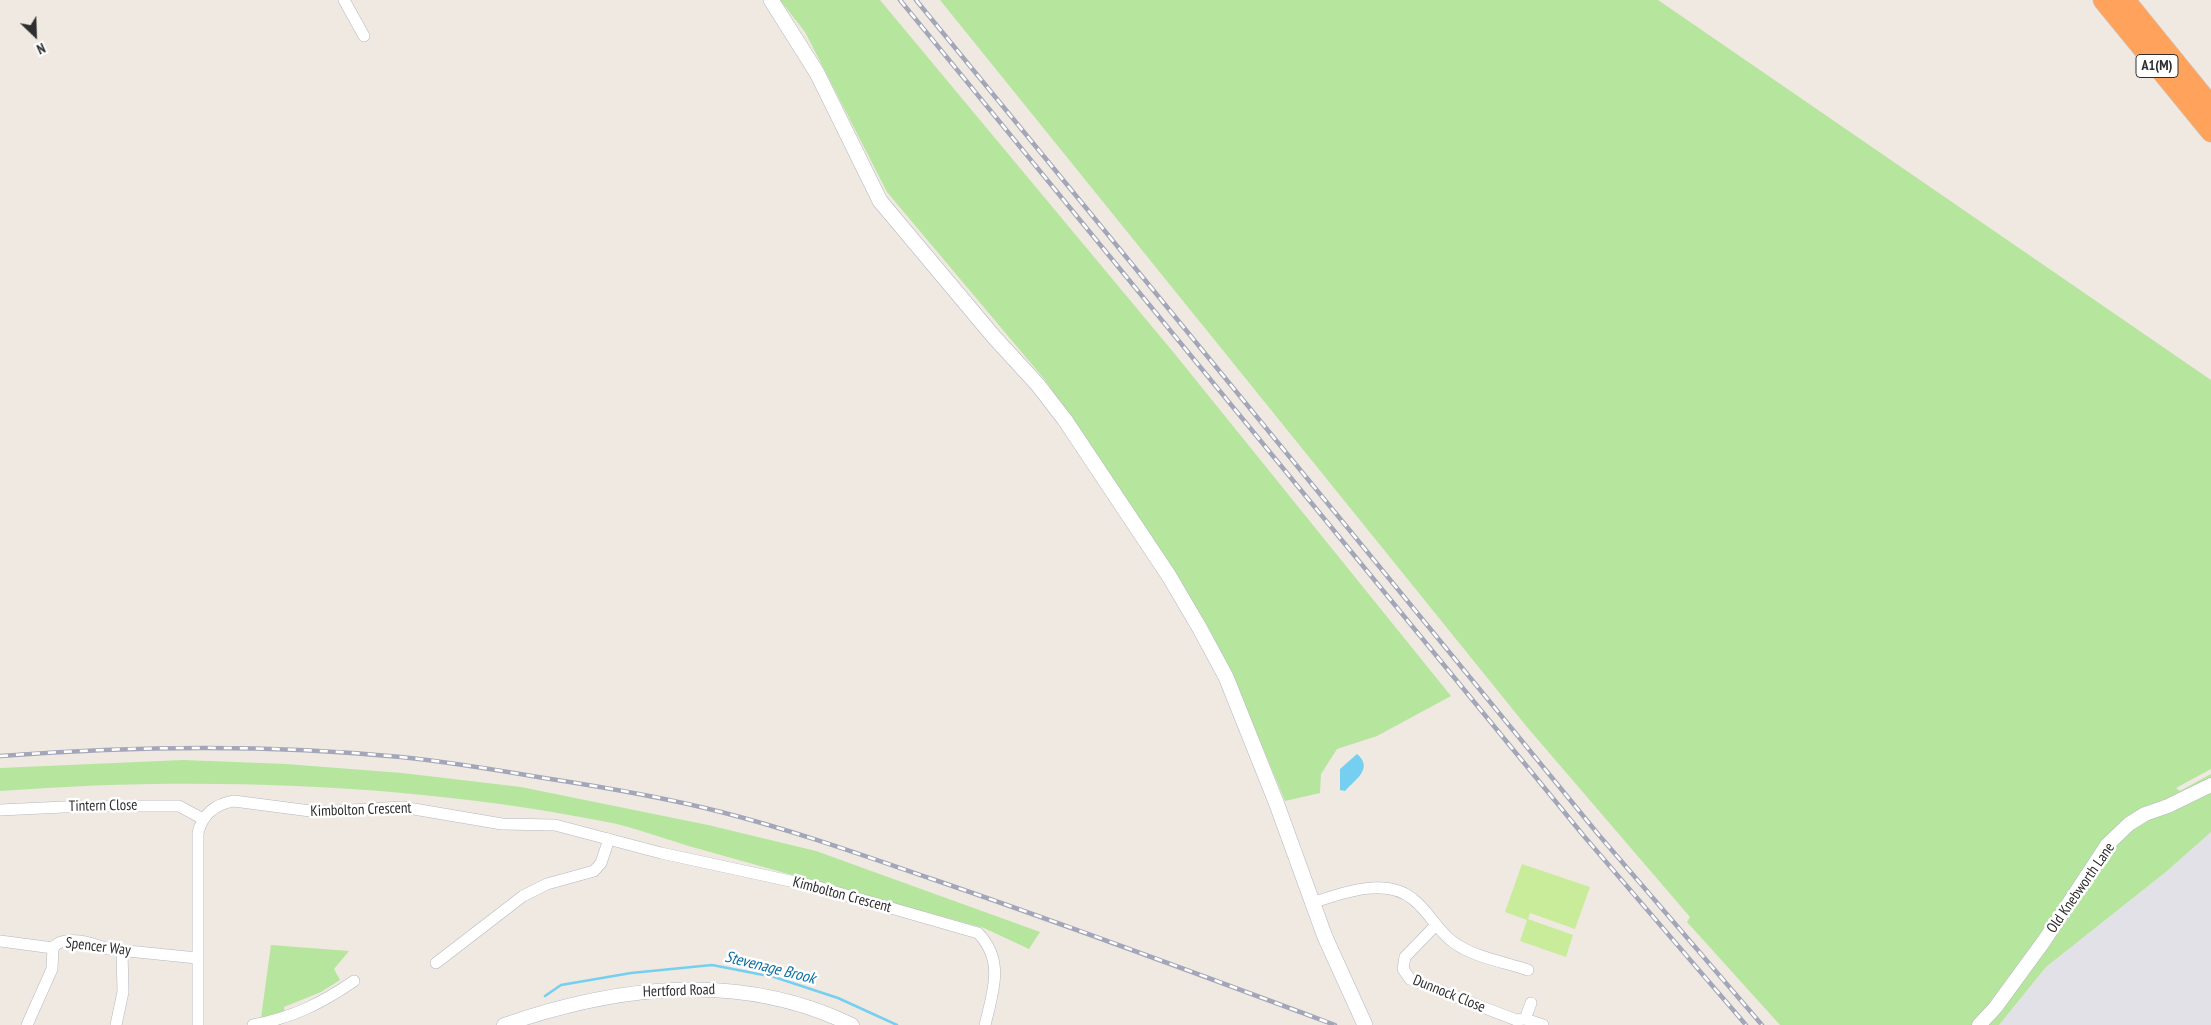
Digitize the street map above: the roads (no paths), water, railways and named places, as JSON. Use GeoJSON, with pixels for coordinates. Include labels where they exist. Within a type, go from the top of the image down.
{"type":"FeatureCollection","features":[{"type":"Feature","properties":{"kind":"highway","name":"A1(M)"},"geometry":{"type":"LineString","coordinates":[[2103,0],[2211,132]]}},
{"type":"Feature","properties":{"kind":"highway","name":"A1(M)"},"geometry":{"type":"LineString","coordinates":[[2125,0],[2211,106]]}},
{"type":"Feature","properties":{"kind":"main road"},"geometry":{"type":"LineString","coordinates":[[771,0],[817,73],[880,201],[994,337],[1038,384],[1107,480],[1169,576],[1226,677],[1276,802],[1325,937],[1363,1019]]}},
{"type":"Feature","properties":{"kind":"street"},"geometry":{"type":"LineString","coordinates":[[344,0],[364,36]]}},
{"type":"Feature","properties":{"kind":"street","name":"Old Knebworth Lane"},"geometry":{"type":"LineString","coordinates":[[1979,1025],[1995,1008],[2044,941],[2107,846],[2129,824],[2145,814],[2168,806],[2211,785]]}},
{"type":"Feature","properties":{"kind":"street","name":"Kimbolton Crescent"},"geometry":{"type":"LineString","coordinates":[[203,819],[216,807],[234,801],[318,812],[402,807],[502,824],[555,825],[660,853],[818,887],[978,933],[994,954],[995,969],[992,996],[985,1025]]}},
{"type":"Feature","properties":{"kind":"street","name":"Tintern Close"},"geometry":{"type":"LineString","coordinates":[[0,810],[85,806],[179,806],[203,819]]}},
{"type":"Feature","properties":{"kind":"street"},"geometry":{"type":"LineString","coordinates":[[198,1025],[197,848],[198,833],[203,819]]}},
{"type":"Feature","properties":{"kind":"street"},"geometry":{"type":"LineString","coordinates":[[436,963],[523,896],[547,884],[594,871],[601,863],[609,840]]}},
{"type":"Feature","properties":{"kind":"street"},"geometry":{"type":"LineString","coordinates":[[1312,903],[1382,887],[1400,890],[1414,900],[1435,926],[1459,947],[1528,970]]}},
{"type":"Feature","properties":{"kind":"street","name":"Dunnock Close"},"geometry":{"type":"LineString","coordinates":[[1435,926],[1405,956],[1403,969],[1405,975],[1416,983],[1446,995],[1516,1020],[1525,1019],[1543,1025]]}},
{"type":"Feature","properties":{"kind":"street","name":"Spencer Way"},"geometry":{"type":"LineString","coordinates":[[0,941],[53,948],[58,942],[66,941],[98,944],[108,949],[122,951],[198,958]]}},
{"type":"Feature","properties":{"kind":"street"},"geometry":{"type":"LineString","coordinates":[[27,1025],[52,970],[53,948]]}},
{"type":"Feature","properties":{"kind":"street"},"geometry":{"type":"LineString","coordinates":[[116,1025],[123,992],[122,951]]}},
{"type":"Feature","properties":{"kind":"street"},"geometry":{"type":"LineString","coordinates":[[253,1025],[286,1018],[305,1010],[330,998],[354,981]]}},
{"type":"Feature","properties":{"kind":"street","name":"Hertford Road"},"geometry":{"type":"LineString","coordinates":[[504,1025],[529,1021],[585,1001],[665,989],[718,989],[762,996],[825,1012],[852,1025]]}},
{"type":"Feature","properties":{"kind":"street"},"geometry":{"type":"LineString","coordinates":[[1525,1019],[1531,1003]]}},
{"type":"Feature","properties":{"kind":"water"},"geometry":{"type":"Polygon","coordinates":[[[1357,754],[1364,764],[1361,774],[1345,791],[1340,790],[1340,769],[1357,754]]]}},
{"type":"Feature","properties":{"kind":"waterway","name":"Stevenage Brook"},"geometry":{"type":"LineString","coordinates":[[545,996],[561,985],[631,973],[712,965],[774,977],[838,998],[897,1025]]}},
{"type":"Feature","properties":{"kind":"railway"},"geometry":{"type":"LineString","coordinates":[[900,0],[1583,835],[1746,1025]]}},
{"type":"Feature","properties":{"kind":"railway"},"geometry":{"type":"LineString","coordinates":[[916,0],[1598,834],[1762,1025]]}},
{"type":"Feature","properties":{"kind":"railway"},"geometry":{"type":"LineString","coordinates":[[0,756],[150,748],[250,748],[351,753],[455,764],[655,797],[748,819],[853,852],[1084,932],[1335,1025]]}}]}
